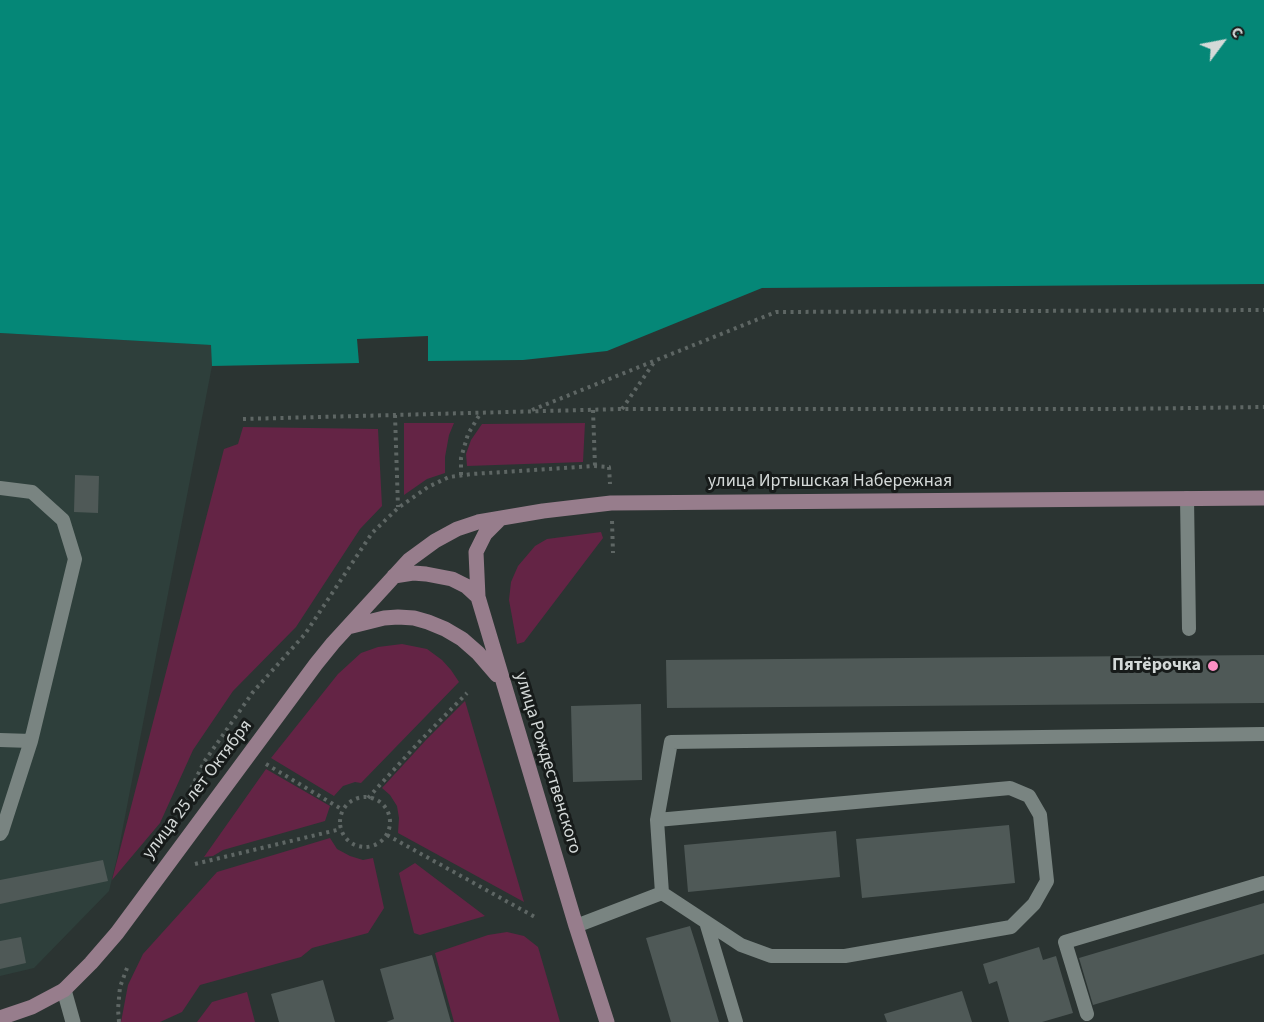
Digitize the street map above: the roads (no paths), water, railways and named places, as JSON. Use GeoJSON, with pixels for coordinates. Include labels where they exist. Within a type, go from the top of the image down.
{"type":"FeatureCollection","features":[{"type":"Feature","properties":{"kind":"main road","name":"улица Иртышская Набережная"},"geometry":{"type":"LineString","coordinates":[[409,560],[435,541],[457,529],[478,522],[610,503],[1264,498]]}},
{"type":"Feature","properties":{"kind":"main road","name":"улица Рождественского"},"geometry":{"type":"LineString","coordinates":[[501,518],[485,534],[477,552],[478,597],[607,1022]]}},
{"type":"Feature","properties":{"kind":"main road","name":"улица 25 лет Октября"},"geometry":{"type":"LineString","coordinates":[[0,1018],[32,1007],[63,990],[91,963],[117,933],[316,664],[409,560]]}},
{"type":"Feature","properties":{"kind":"main road"},"geometry":{"type":"LineString","coordinates":[[394,576],[413,573],[452,579],[466,586],[478,597]]}},
{"type":"Feature","properties":{"kind":"main road"},"geometry":{"type":"LineString","coordinates":[[348,627],[384,618],[399,617],[428,622],[462,639],[503,682]]}},
{"type":"Feature","properties":{"kind":"street"},"geometry":{"type":"LineString","coordinates":[[63,990],[72,1022]]}},
{"type":"Feature","properties":{"kind":"lane"},"geometry":{"type":"LineString","coordinates":[[0,488],[32,492],[63,520],[75,559],[31,741],[0,834]]}},
{"type":"Feature","properties":{"kind":"lane"},"geometry":{"type":"LineString","coordinates":[[1188,498],[1189,629]]}},
{"type":"Feature","properties":{"kind":"lane"},"geometry":{"type":"LineString","coordinates":[[662,893],[657,820],[670,742],[1264,734]]}},
{"type":"Feature","properties":{"kind":"lane"},"geometry":{"type":"LineString","coordinates":[[0,740],[31,741]]}},
{"type":"Feature","properties":{"kind":"lane"},"geometry":{"type":"LineString","coordinates":[[657,820],[1010,788],[1029,796],[1040,815],[1047,881],[1034,904],[1011,927],[845,956],[771,956],[741,945],[662,893]]}},
{"type":"Feature","properties":{"kind":"lane"},"geometry":{"type":"LineString","coordinates":[[1087,1014],[1065,942],[1264,882]]}},
{"type":"Feature","properties":{"kind":"lane"},"geometry":{"type":"LineString","coordinates":[[576,926],[662,893]]}},
{"type":"Feature","properties":{"kind":"lane"},"geometry":{"type":"LineString","coordinates":[[706,922],[736,1022]]}},
{"type":"Feature","properties":{"kind":"place","name":"Пятёрочка"},"geometry":{"type":"Point","coordinates":[1213,666]}}]}
